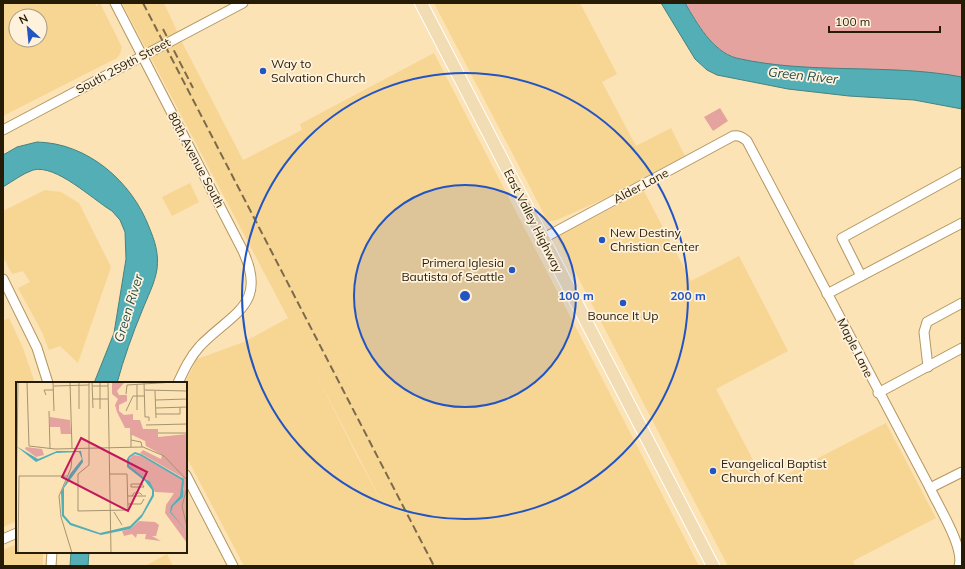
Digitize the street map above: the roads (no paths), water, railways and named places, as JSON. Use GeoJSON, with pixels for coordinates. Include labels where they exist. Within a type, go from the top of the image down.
{"type":"FeatureCollection","features":[{"type":"Feature","properties":{"kind":"main road","name":"East Valley Highway"},"geometry":{"type":"LineString","coordinates":[[421,3],[542,239],[713,566]]}},
{"type":"Feature","properties":{"kind":"street","name":"80th Avenue South"},"geometry":{"type":"LineString","coordinates":[[114,3],[250,264],[252,279],[245,304],[231,321],[193,354],[179,382]]}},
{"type":"Feature","properties":{"kind":"street","name":"South 259th Street"},"geometry":{"type":"LineString","coordinates":[[3,130],[243,3]]}},
{"type":"Feature","properties":{"kind":"street","name":"Alder Lane"},"geometry":{"type":"LineString","coordinates":[[542,239],[733,136],[740,136]]}},
{"type":"Feature","properties":{"kind":"street","name":"Maple Lane"},"geometry":{"type":"LineString","coordinates":[[740,136],[747,141],[878,393],[930,488],[960,551],[961,559],[959,566]]}},
{"type":"Feature","properties":{"kind":"street"},"geometry":{"type":"LineString","coordinates":[[861,276],[842,238],[962,172]]}},
{"type":"Feature","properties":{"kind":"street"},"geometry":{"type":"LineString","coordinates":[[827,294],[962,223]]}},
{"type":"Feature","properties":{"kind":"street"},"geometry":{"type":"LineString","coordinates":[[3,279],[37,348],[48,382]]}},
{"type":"Feature","properties":{"kind":"street"},"geometry":{"type":"LineString","coordinates":[[928,367],[924,332],[927,322],[962,303]]}},
{"type":"Feature","properties":{"kind":"street"},"geometry":{"type":"LineString","coordinates":[[878,393],[962,348]]}},
{"type":"Feature","properties":{"kind":"street"},"geometry":{"type":"LineString","coordinates":[[930,488],[962,472]]}},
{"type":"Feature","properties":{"kind":"street"},"geometry":{"type":"LineString","coordinates":[[187,477],[233,566]]}},
{"type":"Feature","properties":{"kind":"street"},"geometry":{"type":"LineString","coordinates":[[3,540],[16,534]]}},
{"type":"Feature","properties":{"kind":"street"},"geometry":{"type":"LineString","coordinates":[[51,566],[52,553]]}},
{"type":"Feature","properties":{"kind":"water","name":"Green River"},"geometry":{"type":"Polygon","coordinates":[[[661,3],[685,3],[712,43],[727,54],[736,58],[792,66],[906,71],[962,77],[962,109],[914,100],[849,96],[788,89],[717,75],[707,70],[695,59],[661,3]]]}},
{"type":"Feature","properties":{"kind":"water","name":"Green River"},"geometry":{"type":"Polygon","coordinates":[[[37,142],[56,144],[74,149],[90,157],[106,168],[132,195],[149,227],[156,248],[156,274],[125,356],[117,382],[94,382],[114,333],[126,259],[125,232],[120,220],[112,211],[74,184],[52,172],[33,170],[3,187],[3,155],[17,147],[37,142]]]}},
{"type":"Feature","properties":{"kind":"water"},"geometry":{"type":"Polygon","coordinates":[[[71,553],[89,553],[88,566],[70,566],[71,553]]]}},
{"type":"Feature","properties":{"kind":"railway"},"geometry":{"type":"LineString","coordinates":[[143,3],[434,566]]}},
{"type":"Feature","properties":{"kind":"railway"},"geometry":{"type":"LineString","coordinates":[[163,29],[193,88]]}},
{"type":"Feature","properties":{"kind":"place","name":"Way to Salvation Church"},"geometry":{"type":"Point","coordinates":[263,71]}},
{"type":"Feature","properties":{"kind":"place","name":"New Destiny Christian Center"},"geometry":{"type":"Point","coordinates":[602,240]}},
{"type":"Feature","properties":{"kind":"place","name":"Primera Iglesia Bautista of Seattle"},"geometry":{"type":"Point","coordinates":[512,270]}},
{"type":"Feature","properties":{"kind":"place","name":"Bounce It Up"},"geometry":{"type":"Point","coordinates":[623,303]}},
{"type":"Feature","properties":{"kind":"place","name":"Evangelical Baptist Church of Kent"},"geometry":{"type":"Point","coordinates":[713,471]}}]}
